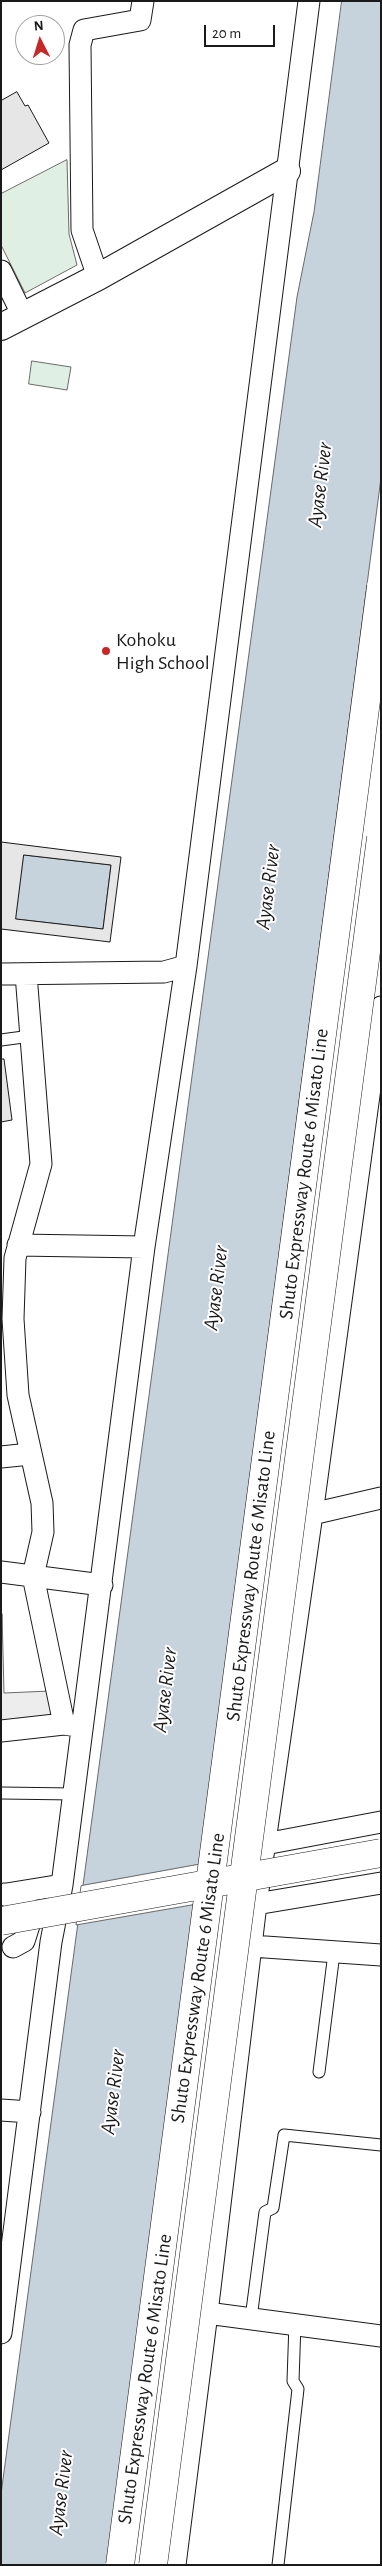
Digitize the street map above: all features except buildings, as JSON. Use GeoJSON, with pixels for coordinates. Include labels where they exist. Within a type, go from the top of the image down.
{"type":"FeatureCollection","features":[{"type":"Feature","properties":{"kind":"main road","name":"Shuto Expressway Route 6 Misato Line"},"geometry":{"type":"LineString","coordinates":[[120,2565],[381,587]]}},
{"type":"Feature","properties":{"kind":"main road","name":"Shuto Expressway Route 6 Misato Line"},"geometry":{"type":"LineString","coordinates":[[153,2565],[381,838]]}},
{"type":"Feature","properties":{"kind":"main road"},"geometry":{"type":"LineString","coordinates":[[1,1921],[381,1853]]}},
{"type":"Feature","properties":{"kind":"street"},"geometry":{"type":"LineString","coordinates":[[98,277],[82,230],[80,45],[84,30],[140,20],[143,1]]}},
{"type":"Feature","properties":{"kind":"street"},"geometry":{"type":"LineString","coordinates":[[1,2333],[5,2283],[30,2112],[51,1942],[62,1885],[74,1794],[73,1725],[102,1585],[144,1247],[186,966],[309,1]]}},
{"type":"Feature","properties":{"kind":"street"},"geometry":{"type":"LineString","coordinates":[[1,272],[12,322],[98,277],[288,171]]}},
{"type":"Feature","properties":{"kind":"street"},"geometry":{"type":"LineString","coordinates":[[1,974],[164,972],[186,966]]}},
{"type":"Feature","properties":{"kind":"street"},"geometry":{"type":"LineString","coordinates":[[26,974],[41,1164],[15,1258],[13,1319],[18,1395],[30,1454],[37,1475],[43,1532],[33,1576],[73,1725]]}},
{"type":"Feature","properties":{"kind":"street"},"geometry":{"type":"LineString","coordinates":[[174,2565],[208,2313],[256,1904],[378,1067],[381,1007]]}},
{"type":"Feature","properties":{"kind":"street"},"geometry":{"type":"LineString","coordinates":[[18,1245],[144,1247]]}},
{"type":"Feature","properties":{"kind":"street"},"geometry":{"type":"LineString","coordinates":[[1,1457],[30,1454]]}},
{"type":"Feature","properties":{"kind":"street"},"geometry":{"type":"LineString","coordinates":[[312,1514],[381,1498]]}},
{"type":"Feature","properties":{"kind":"street"},"geometry":{"type":"LineString","coordinates":[[1,1572],[102,1585]]}},
{"type":"Feature","properties":{"kind":"street"},"geometry":{"type":"LineString","coordinates":[[1,1731],[73,1725]]}},
{"type":"Feature","properties":{"kind":"street"},"geometry":{"type":"LineString","coordinates":[[264,1844],[381,1822]]}},
{"type":"Feature","properties":{"kind":"street"},"geometry":{"type":"LineString","coordinates":[[256,1904],[381,1882]]}},
{"type":"Feature","properties":{"kind":"street"},"geometry":{"type":"LineString","coordinates":[[3,1894],[62,1885]]}},
{"type":"Feature","properties":{"kind":"street"},"geometry":{"type":"LineString","coordinates":[[3,1894],[27,1906],[31,1919],[24,1942],[7,1948]]}},
{"type":"Feature","properties":{"kind":"street"},"geometry":{"type":"LineString","coordinates":[[7,1948],[51,1942]]}},
{"type":"Feature","properties":{"kind":"street"},"geometry":{"type":"LineString","coordinates":[[251,1946],[334,1954],[381,1955]]}},
{"type":"Feature","properties":{"kind":"street"},"geometry":{"type":"LineString","coordinates":[[1,2110],[30,2112]]}},
{"type":"Feature","properties":{"kind":"street"},"geometry":{"type":"LineString","coordinates":[[208,2313],[296,2323],[381,2336]]}},
{"type":"Feature","properties":{"kind":"lane"},"geometry":{"type":"LineString","coordinates":[[1,1040],[31,1036]]}},
{"type":"Feature","properties":{"kind":"lane"},"geometry":{"type":"LineString","coordinates":[[1,1793],[74,1794]]}},
{"type":"Feature","properties":{"kind":"lane"},"geometry":{"type":"LineString","coordinates":[[319,2072],[334,1954]]}},
{"type":"Feature","properties":{"kind":"lane"},"geometry":{"type":"LineString","coordinates":[[251,2318],[265,2212],[273,2208],[284,2135],[381,2145]]}},
{"type":"Feature","properties":{"kind":"lane"},"geometry":{"type":"LineString","coordinates":[[278,2565],[298,2389],[293,2381],[296,2323]]}},
{"type":"Feature","properties":{"kind":"green space"},"geometry":{"type":"Polygon","coordinates":[[[67,160],[69,234],[77,265],[25,293],[1,245],[1,194],[67,160]]]}},
{"type":"Feature","properties":{"kind":"green space"},"geometry":{"type":"Polygon","coordinates":[[[32,361],[71,367],[67,390],[29,384],[32,361]]]}},
{"type":"Feature","properties":{"kind":"shaded area"},"geometry":{"type":"Polygon","coordinates":[[[2,1614],[4,1693],[50,1691],[55,1718],[1,1723],[2,1614]]]}},
{"type":"Feature","properties":{"kind":"water","name":"Ayase River"},"geometry":{"type":"Polygon","coordinates":[[[342,1],[381,1],[381,478],[107,2565],[1,2565],[1,2494],[297,297],[314,212],[342,1]]]}},
{"type":"Feature","properties":{"kind":"water"},"geometry":{"type":"Polygon","coordinates":[[[24,855],[111,865],[103,929],[16,919],[24,855]]]}},
{"type":"Feature","properties":{"kind":"pier"},"geometry":{"type":"Polygon","coordinates":[[[202,1864],[197,1904],[76,1925],[81,1886],[202,1864]]]}},
{"type":"Feature","properties":{"kind":"place","name":"Kohoku High School"},"geometry":{"type":"Point","coordinates":[106,651]}}]}
